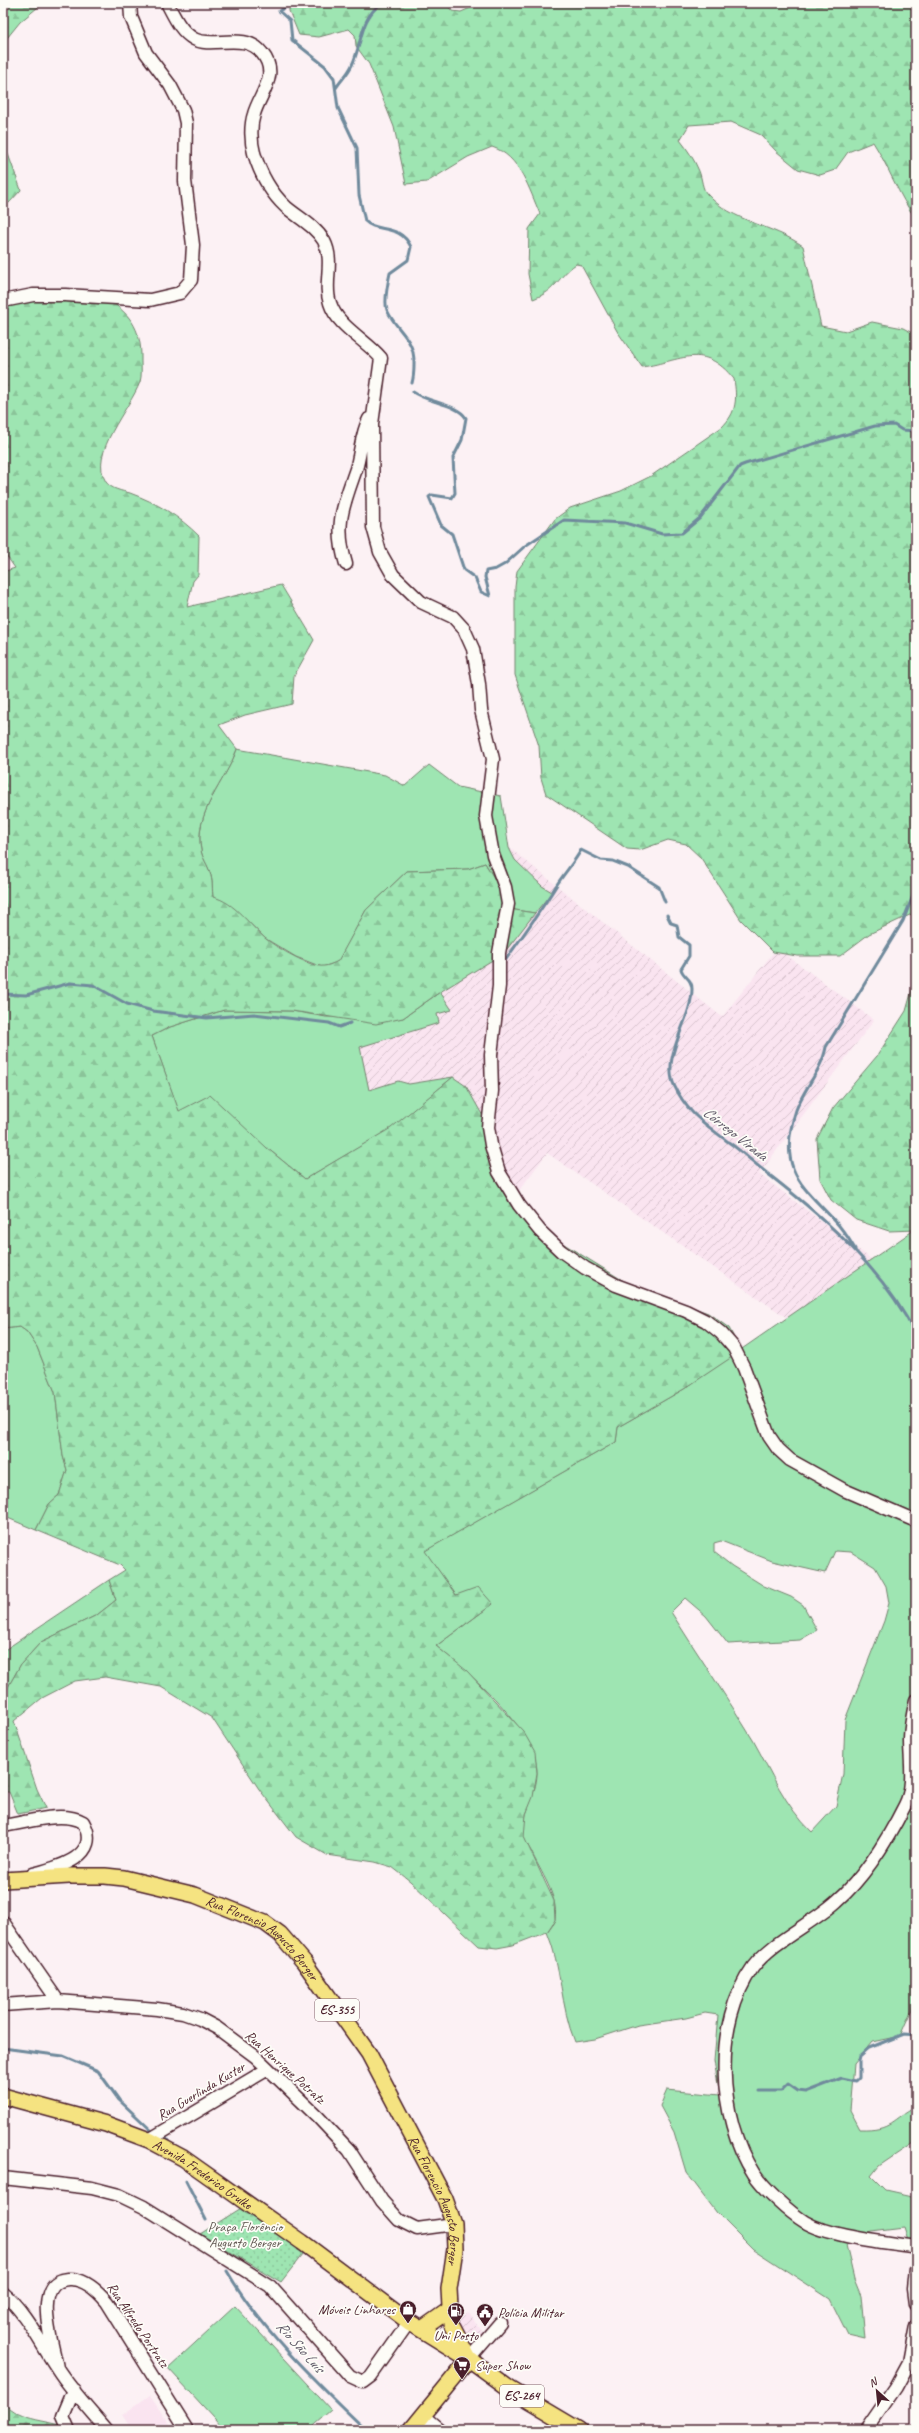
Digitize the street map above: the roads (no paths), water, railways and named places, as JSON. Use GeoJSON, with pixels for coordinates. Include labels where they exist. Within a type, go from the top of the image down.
{"type":"FeatureCollection","features":[{"type":"Feature","properties":{"kind":"main road","name":"Rua Florencio Augusto Berger"},"geometry":{"type":"LineString","coordinates":[[3,1880],[20,1878],[105,1876],[124,1878],[195,1895],[265,1923],[280,1934],[304,1962],[369,2054],[445,2199],[454,2224],[455,2249],[449,2288],[450,2324],[469,2358]]}},
{"type":"Feature","properties":{"kind":"main road","name":"Avenida Frederico Grulke"},"geometry":{"type":"LineString","coordinates":[[3,2096],[106,2124],[150,2140],[182,2158],[415,2325],[469,2358],[510,2389],[579,2430]]}},
{"type":"Feature","properties":{"kind":"main road"},"geometry":{"type":"LineString","coordinates":[[415,2325],[449,2310]]}},
{"type":"Feature","properties":{"kind":"main road"},"geometry":{"type":"LineString","coordinates":[[411,2430],[469,2358]]}},
{"type":"Feature","properties":{"kind":"street"},"geometry":{"type":"LineString","coordinates":[[3,301],[33,296],[57,295],[150,300],[180,293],[191,280],[193,245],[185,181],[186,123],[184,110],[170,85],[146,52],[131,17],[130,3]]}},
{"type":"Feature","properties":{"kind":"street"},"geometry":{"type":"LineString","coordinates":[[167,3],[182,29],[195,40],[233,41],[249,45],[263,53],[269,66],[269,81],[253,115],[251,133],[254,152],[267,184],[276,197],[324,241],[329,260],[327,292],[330,305],[346,326],[381,358],[372,424],[373,528],[380,552],[393,575],[421,602],[453,617],[464,628],[473,649],[479,684],[481,710],[493,759],[486,816],[493,855],[505,887],[508,904],[499,953],[499,986],[491,1055],[492,1091],[488,1127],[491,1145],[499,1172],[519,1205],[540,1231],[561,1251],[585,1268],[616,1285],[706,1320],[721,1333],[734,1348],[744,1368],[769,1436],[778,1449],[790,1460],[838,1486],[916,1521]]}},
{"type":"Feature","properties":{"kind":"street"},"geometry":{"type":"LineString","coordinates":[[346,564],[340,544],[339,528],[344,500],[356,469],[366,425],[374,409]]}},
{"type":"Feature","properties":{"kind":"street"},"geometry":{"type":"LineString","coordinates":[[916,1700],[911,1719],[911,1787],[907,1803],[877,1852],[838,1901],[784,1940],[754,1966],[732,2005],[726,2040],[726,2089],[733,2129],[754,2174],[790,2212],[806,2223],[824,2230],[916,2247]]}},
{"type":"Feature","properties":{"kind":"street"},"geometry":{"type":"LineString","coordinates":[[3,1826],[55,1818],[70,1818],[83,1822],[87,1830],[87,1843],[73,1860],[20,1878]]}},
{"type":"Feature","properties":{"kind":"street"},"geometry":{"type":"LineString","coordinates":[[3,1922],[58,2001]]}},
{"type":"Feature","properties":{"kind":"street","name":"Rua Henrique Potratz"},"geometry":{"type":"LineString","coordinates":[[3,2005],[58,2001],[183,2013],[217,2028],[268,2069],[349,2150],[382,2201],[399,2220],[417,2229],[454,2224]]}},
{"type":"Feature","properties":{"kind":"street","name":"Rua Guerlinda Kuster"},"geometry":{"type":"LineString","coordinates":[[150,2140],[268,2069]]}},
{"type":"Feature","properties":{"kind":"street"},"geometry":{"type":"LineString","coordinates":[[3,2178],[92,2188],[119,2195],[144,2208],[270,2286],[350,2376],[358,2382],[363,2382],[371,2376],[415,2325]]}},
{"type":"Feature","properties":{"kind":"street"},"geometry":{"type":"LineString","coordinates":[[916,2269],[914,2290],[916,2304]]}},
{"type":"Feature","properties":{"kind":"street","name":"Rua Alfredo Portratz"},"geometry":{"type":"LineString","coordinates":[[57,2368],[46,2312],[52,2288],[59,2281],[70,2278],[96,2288],[107,2302],[187,2430]]}},
{"type":"Feature","properties":{"kind":"street"},"geometry":{"type":"LineString","coordinates":[[3,2293],[10,2299],[57,2368],[107,2430]]}},
{"type":"Feature","properties":{"kind":"street"},"geometry":{"type":"LineString","coordinates":[[469,2358],[500,2323]]}},
{"type":"Feature","properties":{"kind":"street"},"geometry":{"type":"LineString","coordinates":[[866,2430],[896,2387],[909,2363],[916,2326]]}},
{"type":"Feature","properties":{"kind":"street"},"geometry":{"type":"LineString","coordinates":[[69,2430],[63,2416],[74,2390]]}},
{"type":"Feature","properties":{"kind":"street"},"geometry":{"type":"LineString","coordinates":[[423,2416],[440,2430]]}},
{"type":"Feature","properties":{"kind":"waterway","name":"Córrego Virada"},"geometry":{"type":"LineString","coordinates":[[287,3],[286,7],[279,11],[290,21],[292,40],[325,66],[334,78],[338,108],[357,148],[359,195],[365,221],[375,227],[395,231],[401,234],[411,247],[408,260],[390,273],[386,306],[391,318],[409,341],[412,348],[414,355],[414,374],[412,383]]}},
{"type":"Feature","properties":{"kind":"waterway"},"geometry":{"type":"LineString","coordinates":[[336,88],[352,65],[356,56],[362,31],[369,16],[382,3]]}},
{"type":"Feature","properties":{"kind":"waterway","name":"Córrego Virada"},"geometry":{"type":"LineString","coordinates":[[413,392],[456,409],[466,418],[462,440],[453,458],[455,493],[452,498],[432,495],[429,497],[441,525],[452,534],[464,570],[475,578],[481,592],[490,596]]}},
{"type":"Feature","properties":{"kind":"waterway"},"geometry":{"type":"LineString","coordinates":[[490,596],[485,577],[486,571],[496,569],[505,564],[525,546],[564,520],[625,523],[662,534],[682,533],[700,518],[740,466],[875,426],[894,425],[902,430],[916,431]]}},
{"type":"Feature","properties":{"kind":"waterway"},"geometry":{"type":"LineString","coordinates":[[504,962],[581,850],[601,860],[613,861],[628,867],[659,887],[665,902]]}},
{"type":"Feature","properties":{"kind":"waterway"},"geometry":{"type":"LineString","coordinates":[[855,1249],[843,1230],[804,1188],[795,1174],[790,1157],[790,1136],[799,1102],[821,1063],[826,1047],[903,921],[916,888]]}},
{"type":"Feature","properties":{"kind":"waterway","name":"Córrego Virada"},"geometry":{"type":"LineString","coordinates":[[667,915],[671,923],[677,925],[679,937],[689,945],[689,956],[681,969],[692,985],[691,1001],[671,1062],[671,1074],[679,1095],[697,1117],[814,1211],[853,1248],[888,1290],[916,1335]]}},
{"type":"Feature","properties":{"kind":"waterway"},"geometry":{"type":"LineString","coordinates":[[3,994],[26,995],[70,983],[93,985],[127,1004],[153,1011],[207,1018],[254,1014],[329,1023],[339,1027],[350,1023]]}},
{"type":"Feature","properties":{"kind":"waterway"},"geometry":{"type":"LineString","coordinates":[[760,2091],[781,2091],[788,2084],[798,2091],[806,2092],[842,2078],[856,2081],[859,2078],[860,2056],[869,2048],[904,2034],[916,2035]]}},
{"type":"Feature","properties":{"kind":"waterway","name":"Rio São Luís"},"geometry":{"type":"LineString","coordinates":[[3,2048],[63,2056],[98,2071],[119,2100],[152,2131]]}},
{"type":"Feature","properties":{"kind":"waterway","name":"Rio São Luís"},"geometry":{"type":"LineString","coordinates":[[166,2138],[171,2145]]}},
{"type":"Feature","properties":{"kind":"waterway","name":"Rio São Luís"},"geometry":{"type":"LineString","coordinates":[[186,2181],[206,2220]]}},
{"type":"Feature","properties":{"kind":"waterway","name":"Rio São Luís"},"geometry":{"type":"LineString","coordinates":[[227,2271],[256,2314],[273,2335],[309,2375],[366,2430]]}},
{"type":"Feature","properties":{"kind":"place","name":"Móveis Linhares"},"geometry":{"type":"Point","coordinates":[408,2324]}},
{"type":"Feature","properties":{"kind":"place","name":"Uni Posto"},"geometry":{"type":"Point","coordinates":[456,2326]}},
{"type":"Feature","properties":{"kind":"place","name":"Polícia Militar"},"geometry":{"type":"Point","coordinates":[485,2327]}},
{"type":"Feature","properties":{"kind":"place","name":"Super Show"},"geometry":{"type":"Point","coordinates":[462,2380]}},
{"type":"Feature","properties":{"kind":"park label","name":"Praça Florêncio Augusto Berger"},"geometry":{"type":"Point","coordinates":[245,2234]}}]}
